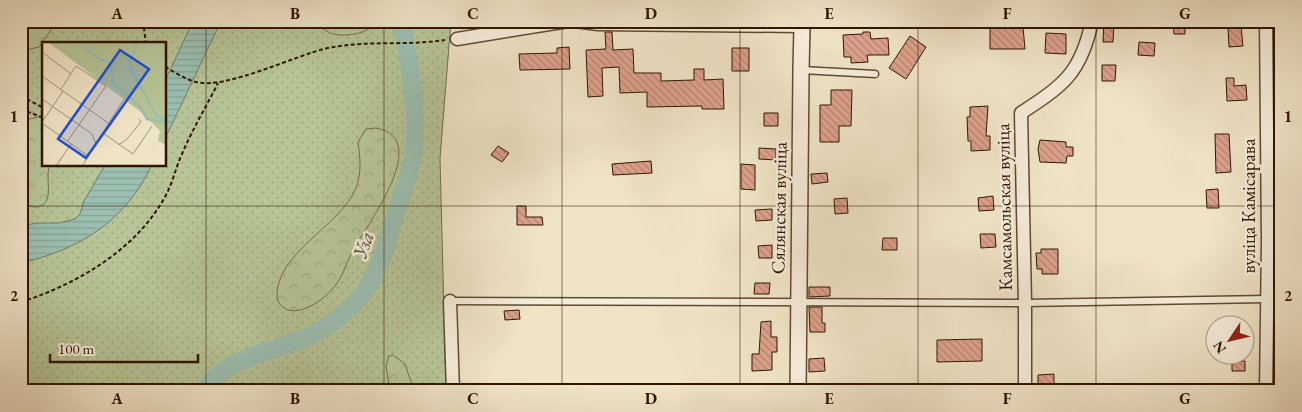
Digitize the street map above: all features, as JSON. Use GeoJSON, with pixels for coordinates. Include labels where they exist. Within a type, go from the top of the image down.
{"type":"FeatureCollection","features":[{"type":"Feature","properties":{"kind":"street"},"geometry":{"type":"LineString","coordinates":[[457,39],[568,21]]}},
{"type":"Feature","properties":{"kind":"street"},"geometry":{"type":"LineString","coordinates":[[576,21],[598,24],[804,24]]}},
{"type":"Feature","properties":{"kind":"street","name":"Камсамольская вуліца"},"geometry":{"type":"LineString","coordinates":[[1024,391],[1025,303],[1021,113],[1063,83],[1077,68],[1088,42],[1092,21]]}},
{"type":"Feature","properties":{"kind":"street","name":"вуліца Камісарава"},"geometry":{"type":"LineString","coordinates":[[1266,21],[1274,242],[1267,300],[1266,391]]}},
{"type":"Feature","properties":{"kind":"street","name":"Сялянская вуліца"},"geometry":{"type":"LineString","coordinates":[[798,391],[801,70],[804,24]]}},
{"type":"Feature","properties":{"kind":"street"},"geometry":{"type":"LineString","coordinates":[[450,301],[453,391]]}},
{"type":"Feature","properties":{"kind":"lane"},"geometry":{"type":"LineString","coordinates":[[801,70],[875,74]]}},
{"type":"Feature","properties":{"kind":"lane"},"geometry":{"type":"LineString","coordinates":[[450,301],[1025,303],[1267,300]]}},
{"type":"Feature","properties":{"kind":"path"},"geometry":{"type":"LineString","coordinates":[[142,21],[146,42]]}},
{"type":"Feature","properties":{"kind":"path"},"geometry":{"type":"LineString","coordinates":[[166,67],[196,82],[218,83],[327,48],[368,42],[410,44],[457,39]]}},
{"type":"Feature","properties":{"kind":"path"},"geometry":{"type":"LineString","coordinates":[[21,302],[36,297],[101,266],[142,229],[166,194],[182,152],[218,83]]}},
{"type":"Feature","properties":{"kind":"path"},"geometry":{"type":"LineString","coordinates":[[21,96],[42,107]]}},
{"type":"Feature","properties":{"kind":"path"},"geometry":{"type":"LineString","coordinates":[[21,109],[42,117]]}},
{"type":"Feature","properties":{"kind":"green space"},"geometry":{"type":"Polygon","coordinates":[[[21,21],[451,21],[440,158],[446,391],[216,391],[231,376],[248,366],[287,352],[321,336],[351,315],[364,302],[375,288],[392,254],[414,179],[420,156],[407,154],[386,229],[373,266],[351,298],[324,320],[309,328],[239,354],[226,361],[204,379],[197,391],[21,391],[21,21]]]}},
{"type":"Feature","properties":{"kind":"green space"},"geometry":{"type":"Polygon","coordinates":[[[21,21],[57,21],[39,47],[21,51],[21,21]]]}},
{"type":"Feature","properties":{"kind":"green space"},"geometry":{"type":"Polygon","coordinates":[[[313,21],[378,21],[363,32],[342,35],[330,33],[313,21]]]}},
{"type":"Feature","properties":{"kind":"green space"},"geometry":{"type":"Polygon","coordinates":[[[42,117],[42,166],[50,166],[47,199],[40,206],[32,207],[21,200],[21,121],[42,117]]]}},
{"type":"Feature","properties":{"kind":"green space"},"geometry":{"type":"Polygon","coordinates":[[[375,128],[392,135],[398,147],[398,164],[392,183],[354,248],[341,277],[330,292],[314,304],[297,311],[282,307],[277,299],[279,283],[286,268],[297,254],[348,202],[356,188],[360,170],[358,142],[366,129],[375,128]]]}},
{"type":"Feature","properties":{"kind":"green space"},"geometry":{"type":"Polygon","coordinates":[[[393,355],[405,364],[414,391],[390,391],[386,366],[389,356],[393,355]]]}},
{"type":"Feature","properties":{"kind":"shaded area"},"geometry":{"type":"Polygon","coordinates":[[[193,21],[221,21],[166,137],[166,79],[193,21]]]}},
{"type":"Feature","properties":{"kind":"shaded area"},"geometry":{"type":"Polygon","coordinates":[[[104,166],[151,166],[129,202],[99,230],[63,250],[21,263],[21,226],[37,223],[59,223],[75,219],[80,214],[84,201],[104,166]]]}},
{"type":"Feature","properties":{"kind":"building"},"geometry":{"type":"Polygon","coordinates":[[[1104,21],[1114,22],[1113,42],[1103,42],[1104,21]]]}},
{"type":"Feature","properties":{"kind":"building"},"geometry":{"type":"Polygon","coordinates":[[[1173,21],[1185,21],[1185,34],[1174,34],[1173,21]]]}},
{"type":"Feature","properties":{"kind":"building"},"geometry":{"type":"Polygon","coordinates":[[[1241,26],[1243,46],[1229,47],[1228,27],[1241,26]]]}},
{"type":"Feature","properties":{"kind":"building"},"geometry":{"type":"Polygon","coordinates":[[[1023,27],[1025,49],[990,49],[990,28],[1023,27]]]}},
{"type":"Feature","properties":{"kind":"building"},"geometry":{"type":"Polygon","coordinates":[[[605,32],[612,32],[613,50],[633,49],[634,73],[661,73],[661,81],[694,80],[694,69],[704,69],[704,80],[723,79],[724,109],[702,109],[702,106],[647,107],[647,92],[620,93],[619,67],[602,68],[603,96],[588,97],[586,50],[606,49],[605,32]]]}},
{"type":"Feature","properties":{"kind":"building"},"geometry":{"type":"Polygon","coordinates":[[[863,32],[870,32],[871,39],[888,38],[889,55],[867,55],[868,62],[851,63],[851,57],[844,57],[843,35],[863,34],[863,32]]]}},
{"type":"Feature","properties":{"kind":"building"},"geometry":{"type":"Polygon","coordinates":[[[1046,33],[1066,34],[1066,54],[1045,53],[1046,33]]]}},
{"type":"Feature","properties":{"kind":"building"},"geometry":{"type":"Polygon","coordinates":[[[910,36],[926,47],[906,79],[889,68],[910,36]]]}},
{"type":"Feature","properties":{"kind":"building"},"geometry":{"type":"Polygon","coordinates":[[[1139,42],[1155,43],[1154,56],[1138,55],[1139,42]]]}},
{"type":"Feature","properties":{"kind":"building"},"geometry":{"type":"Polygon","coordinates":[[[569,47],[570,69],[520,70],[519,54],[557,53],[557,48],[569,47]]]}},
{"type":"Feature","properties":{"kind":"building"},"geometry":{"type":"Polygon","coordinates":[[[732,48],[749,48],[749,71],[732,71],[732,48]]]}},
{"type":"Feature","properties":{"kind":"building"},"geometry":{"type":"Polygon","coordinates":[[[1102,65],[1116,65],[1115,81],[1102,81],[1102,65]]]}},
{"type":"Feature","properties":{"kind":"building"},"geometry":{"type":"Polygon","coordinates":[[[1226,78],[1234,78],[1234,86],[1246,85],[1247,100],[1227,101],[1226,78]]]}},
{"type":"Feature","properties":{"kind":"building"},"geometry":{"type":"Polygon","coordinates":[[[831,90],[852,90],[851,126],[839,126],[839,142],[820,142],[820,105],[831,105],[831,90]]]}},
{"type":"Feature","properties":{"kind":"building"},"geometry":{"type":"Polygon","coordinates":[[[988,106],[986,136],[990,136],[990,150],[971,151],[971,141],[968,141],[967,117],[970,117],[970,107],[988,106]]]}},
{"type":"Feature","properties":{"kind":"building"},"geometry":{"type":"Polygon","coordinates":[[[764,113],[778,113],[778,126],[764,126],[764,113]]]}},
{"type":"Feature","properties":{"kind":"building"},"geometry":{"type":"Polygon","coordinates":[[[1215,134],[1229,134],[1231,172],[1216,173],[1215,134]]]}},
{"type":"Feature","properties":{"kind":"building"},"geometry":{"type":"Polygon","coordinates":[[[1040,140],[1066,142],[1066,147],[1073,147],[1073,156],[1067,156],[1066,163],[1040,162],[1038,149],[1040,140]]]}},
{"type":"Feature","properties":{"kind":"building"},"geometry":{"type":"Polygon","coordinates":[[[498,146],[509,153],[502,162],[491,155],[498,146]]]}},
{"type":"Feature","properties":{"kind":"building"},"geometry":{"type":"Polygon","coordinates":[[[759,148],[776,149],[776,160],[759,159],[759,148]]]}},
{"type":"Feature","properties":{"kind":"building"},"geometry":{"type":"Polygon","coordinates":[[[651,161],[652,173],[613,175],[612,164],[651,161]]]}},
{"type":"Feature","properties":{"kind":"building"},"geometry":{"type":"Polygon","coordinates":[[[741,164],[755,165],[755,190],[741,189],[741,164]]]}},
{"type":"Feature","properties":{"kind":"building"},"geometry":{"type":"Polygon","coordinates":[[[827,173],[828,182],[812,184],[811,174],[827,173]]]}},
{"type":"Feature","properties":{"kind":"building"},"geometry":{"type":"Polygon","coordinates":[[[1218,189],[1219,208],[1207,208],[1206,190],[1218,189]]]}},
{"type":"Feature","properties":{"kind":"building"},"geometry":{"type":"Polygon","coordinates":[[[993,196],[994,210],[979,211],[978,198],[993,196]]]}},
{"type":"Feature","properties":{"kind":"building"},"geometry":{"type":"Polygon","coordinates":[[[847,198],[848,213],[835,214],[834,199],[847,198]]]}},
{"type":"Feature","properties":{"kind":"building"},"geometry":{"type":"Polygon","coordinates":[[[517,206],[526,206],[526,217],[542,217],[543,225],[517,225],[517,206]]]}},
{"type":"Feature","properties":{"kind":"building"},"geometry":{"type":"Polygon","coordinates":[[[772,209],[772,220],[756,221],[755,210],[772,209]]]}},
{"type":"Feature","properties":{"kind":"building"},"geometry":{"type":"Polygon","coordinates":[[[980,234],[995,234],[996,247],[981,248],[980,234]]]}},
{"type":"Feature","properties":{"kind":"building"},"geometry":{"type":"Polygon","coordinates":[[[883,238],[897,238],[897,250],[882,250],[883,238]]]}},
{"type":"Feature","properties":{"kind":"building"},"geometry":{"type":"Polygon","coordinates":[[[772,245],[772,258],[759,258],[758,246],[772,245]]]}},
{"type":"Feature","properties":{"kind":"building"},"geometry":{"type":"Polygon","coordinates":[[[1041,249],[1058,249],[1058,274],[1042,274],[1042,269],[1037,269],[1036,253],[1041,253],[1041,249]]]}},
{"type":"Feature","properties":{"kind":"building"},"geometry":{"type":"Polygon","coordinates":[[[755,283],[770,283],[769,294],[754,294],[755,283]]]}},
{"type":"Feature","properties":{"kind":"building"},"geometry":{"type":"Polygon","coordinates":[[[809,287],[830,287],[830,296],[809,297],[809,287]]]}},
{"type":"Feature","properties":{"kind":"building"},"geometry":{"type":"Polygon","coordinates":[[[809,307],[822,307],[822,323],[825,323],[825,332],[810,332],[809,307]]]}},
{"type":"Feature","properties":{"kind":"building"},"geometry":{"type":"Polygon","coordinates":[[[519,310],[520,319],[505,320],[504,311],[519,310]]]}},
{"type":"Feature","properties":{"kind":"building"},"geometry":{"type":"Polygon","coordinates":[[[771,321],[771,337],[777,337],[777,352],[772,352],[772,370],[752,371],[752,354],[759,354],[761,322],[771,321]]]}},
{"type":"Feature","properties":{"kind":"building"},"geometry":{"type":"Polygon","coordinates":[[[982,339],[982,361],[937,362],[937,340],[982,339]]]}},
{"type":"Feature","properties":{"kind":"building"},"geometry":{"type":"Polygon","coordinates":[[[824,358],[825,371],[809,372],[809,359],[824,358]]]}},
{"type":"Feature","properties":{"kind":"building"},"geometry":{"type":"Polygon","coordinates":[[[1232,364],[1245,364],[1245,371],[1232,371],[1232,364]]]}},
{"type":"Feature","properties":{"kind":"building"},"geometry":{"type":"Polygon","coordinates":[[[1054,374],[1054,391],[1038,391],[1038,375],[1054,374]]]}},
{"type":"Feature","properties":{"kind":"waterway","name":"Уза"},"geometry":{"type":"LineString","coordinates":[[204,391],[214,379],[238,362],[295,342],[327,326],[343,315],[355,303],[366,290],[374,276],[409,173],[415,140],[414,106],[402,21]]}}]}
